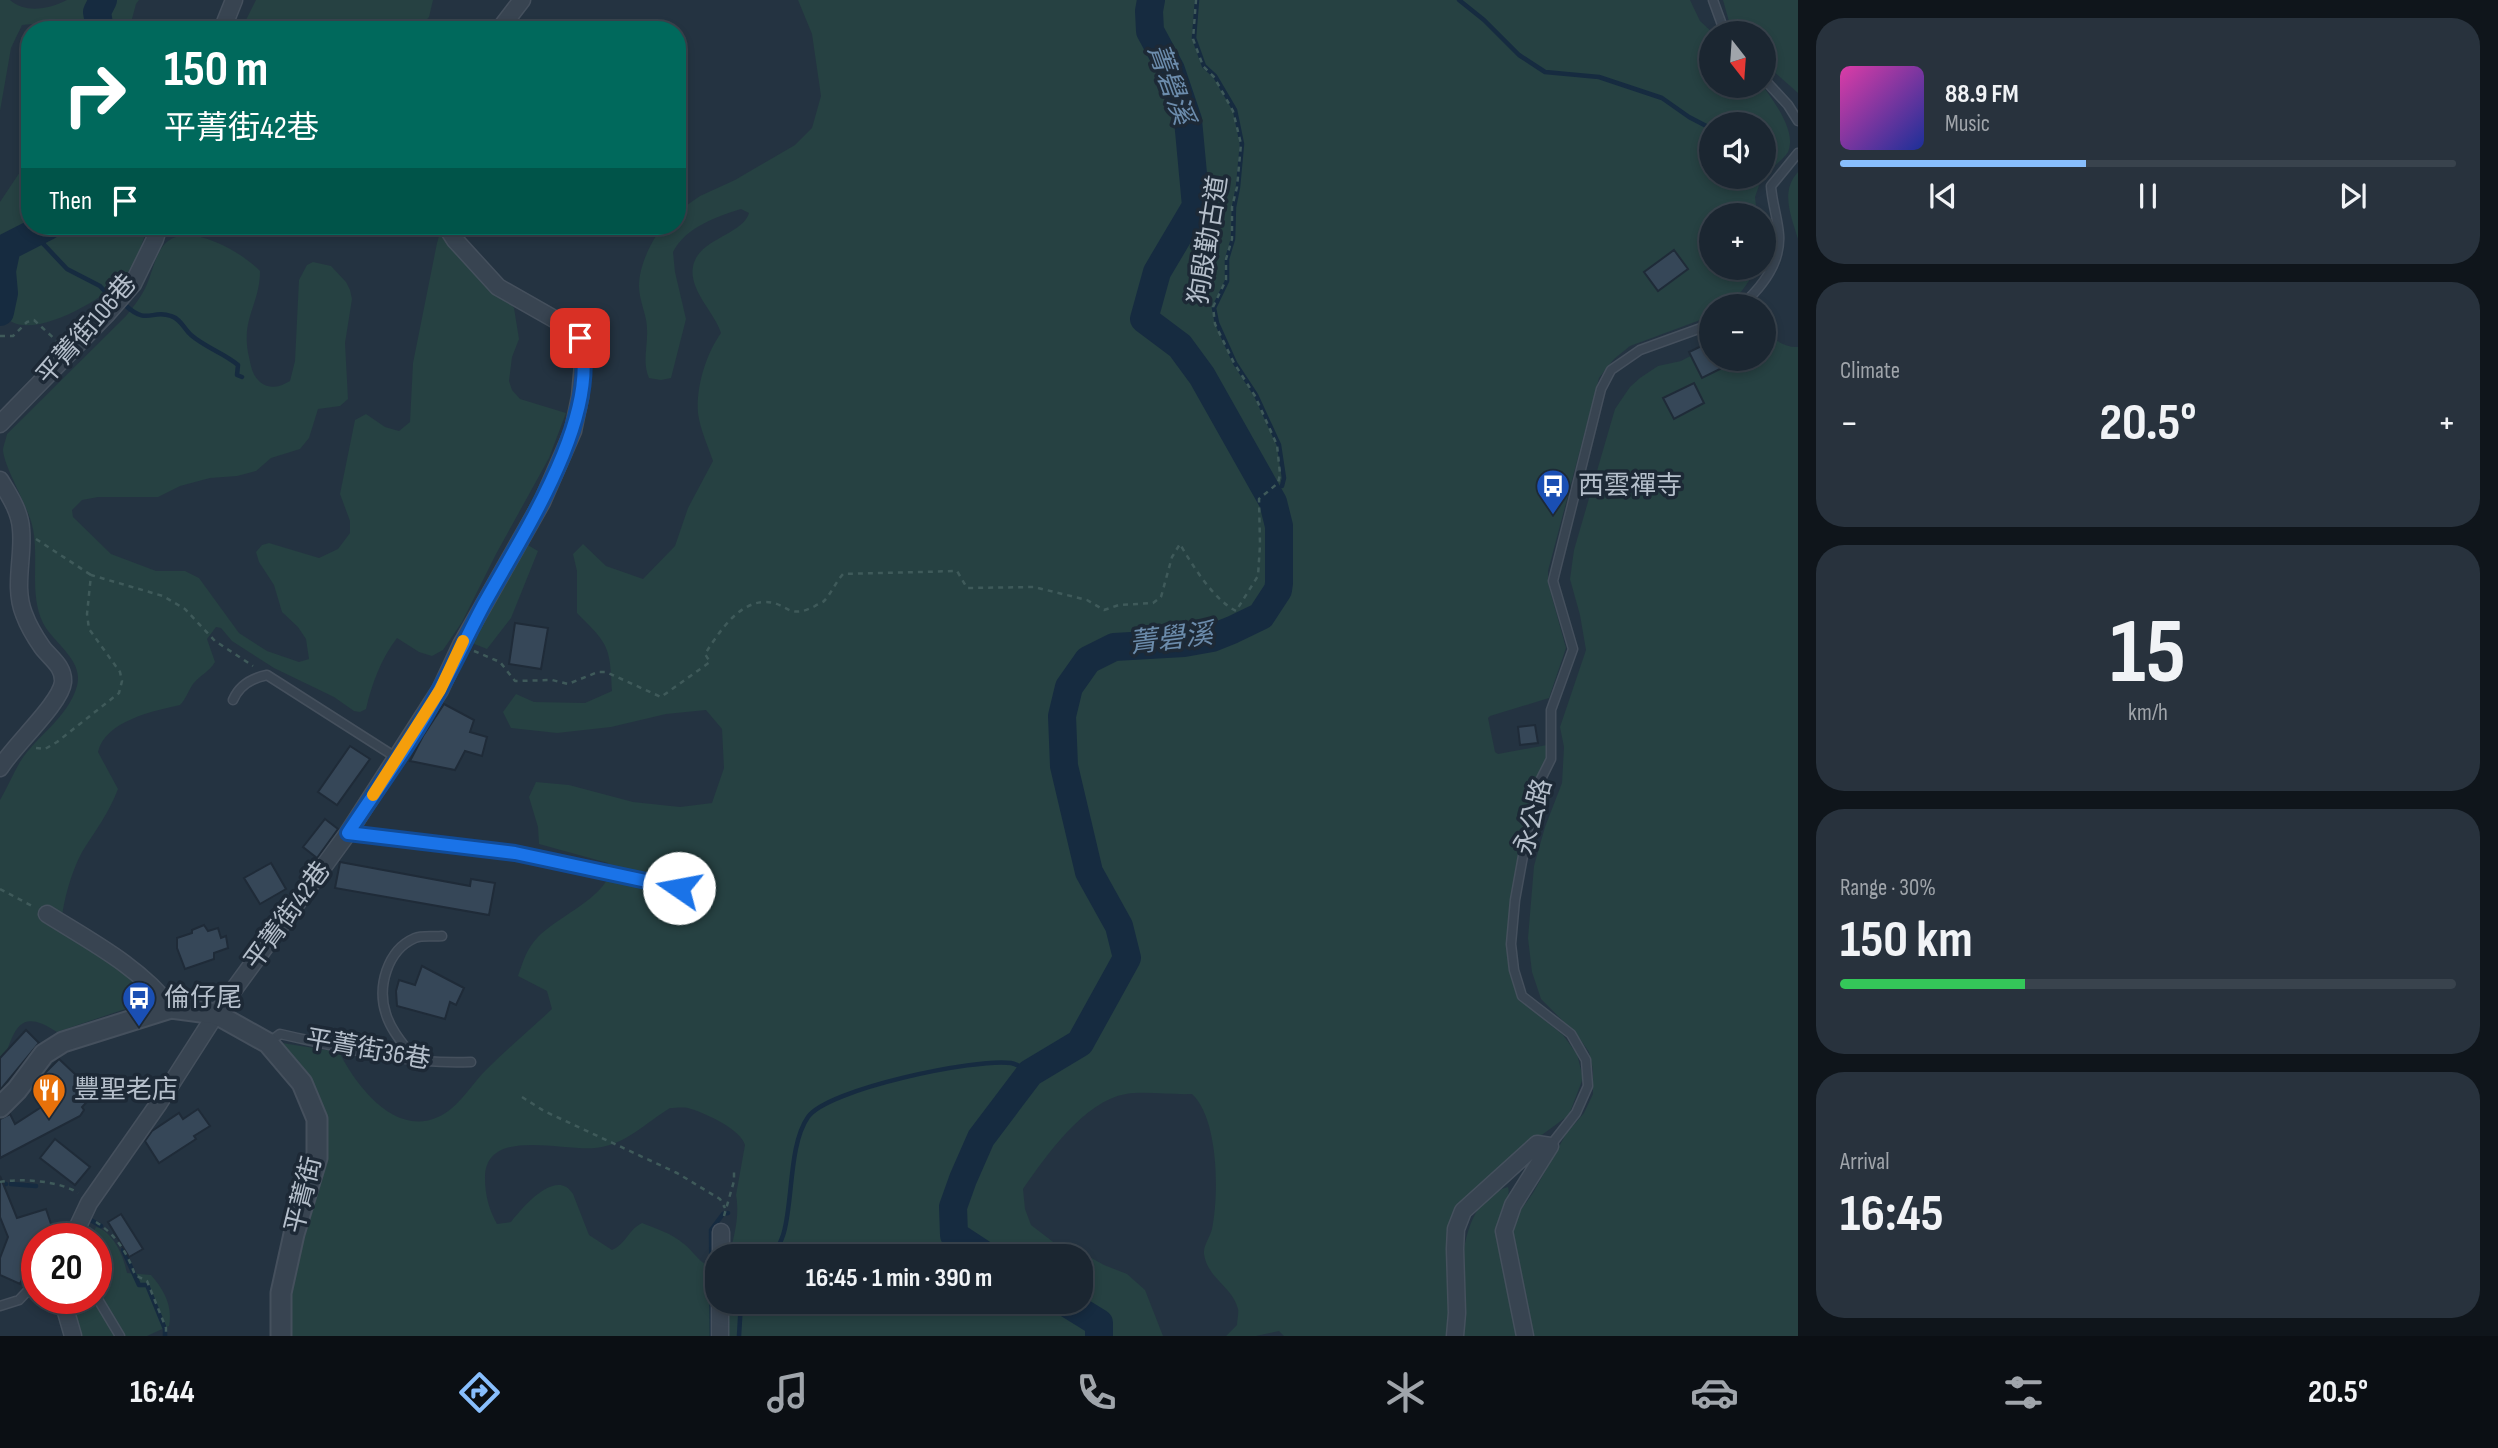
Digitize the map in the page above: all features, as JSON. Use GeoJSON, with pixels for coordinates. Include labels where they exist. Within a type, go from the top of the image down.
{"type":"FeatureCollection","features":[{"type":"Feature","properties":{"kind":"street"},"geometry":{"type":"LineString","coordinates":[[226,21],[234,0]]}},
{"type":"Feature","properties":{"kind":"street"},"geometry":{"type":"LineString","coordinates":[[506,21],[522,0]]}},
{"type":"Feature","properties":{"kind":"street","name":"平菁街106巷"},"geometry":{"type":"LineString","coordinates":[[0,424],[133,284],[156,235]]}},
{"type":"Feature","properties":{"kind":"street","name":"平菁街42巷"},"geometry":{"type":"LineString","coordinates":[[80,1223],[216,1014],[348,833],[440,690],[461,645],[542,502],[573,431],[580,397],[584,353],[580,338],[570,328],[498,287],[452,235]]}},
{"type":"Feature","properties":{"kind":"street"},"geometry":{"type":"LineString","coordinates":[[0,480],[19,515],[22,529],[20,583],[23,613],[44,650],[59,667],[63,684],[55,700],[15,745],[0,768]]}},
{"type":"Feature","properties":{"kind":"street"},"geometry":{"type":"LineString","coordinates":[[47,914],[110,954],[159,992],[171,1008]]}},
{"type":"Feature","properties":{"kind":"street","name":"平菁街"},"geometry":{"type":"LineString","coordinates":[[0,1107],[17,1090],[44,1054],[63,1042],[171,1008],[216,1014],[268,1043],[302,1083],[317,1119],[317,1158],[294,1234],[281,1293],[281,1336]]}},
{"type":"Feature","properties":{"kind":"street"},"geometry":{"type":"LineString","coordinates":[[1455,1336],[1456,1229],[1463,1211],[1537,1144],[1550,1146]]}},
{"type":"Feature","properties":{"kind":"street","name":"永公路"},"geometry":{"type":"LineString","coordinates":[[1525,1336],[1504,1231],[1513,1205],[1550,1146]]}},
{"type":"Feature","properties":{"kind":"street"},"geometry":{"type":"LineString","coordinates":[[720,1233],[720,1244]]}},
{"type":"Feature","properties":{"kind":"street"},"geometry":{"type":"LineString","coordinates":[[67,1314],[74,1336]]}},
{"type":"Feature","properties":{"kind":"street"},"geometry":{"type":"LineString","coordinates":[[720,1314],[720,1336]]}},
{"type":"Feature","properties":{"kind":"lane"},"geometry":{"type":"LineString","coordinates":[[1713,0],[1721,21]]}},
{"type":"Feature","properties":{"kind":"lane"},"geometry":{"type":"LineString","coordinates":[[1776,92],[1798,121]]}},
{"type":"Feature","properties":{"kind":"lane"},"geometry":{"type":"LineString","coordinates":[[1754,294],[1771,270],[1778,252],[1779,236],[1771,186],[1798,153]]}},
{"type":"Feature","properties":{"kind":"lane","name":"永公路"},"geometry":{"type":"LineString","coordinates":[[1550,1146],[1576,1113],[1588,1086],[1586,1060],[1571,1034],[1522,996],[1514,970],[1511,944],[1515,900],[1529,823],[1541,779],[1551,759],[1551,710],[1573,649],[1553,581],[1601,389],[1611,370],[1640,350],[1699,329]]}},
{"type":"Feature","properties":{"kind":"lane"},"geometry":{"type":"LineString","coordinates":[[233,700],[237,692],[254,678],[267,675],[397,758]]}},
{"type":"Feature","properties":{"kind":"lane"},"geometry":{"type":"LineString","coordinates":[[348,833],[515,853],[679,888]]}},
{"type":"Feature","properties":{"kind":"lane"},"geometry":{"type":"LineString","coordinates":[[415,1060],[391,1026],[385,1011],[384,972],[398,951],[415,938],[442,936]]}},
{"type":"Feature","properties":{"kind":"lane","name":"平菁街36巷"},"geometry":{"type":"LineString","coordinates":[[268,1043],[280,1034],[380,1056],[436,1064],[471,1062]]}},
{"type":"Feature","properties":{"kind":"lane"},"geometry":{"type":"LineString","coordinates":[[0,1306],[21,1298]]}},
{"type":"Feature","properties":{"kind":"lane"},"geometry":{"type":"LineString","coordinates":[[107,1314],[120,1336]]}},
{"type":"Feature","properties":{"kind":"path","name":"狗殷勤古道"},"geometry":{"type":"LineString","coordinates":[[461,645],[500,662],[515,681],[552,680],[568,684],[598,672],[606,672],[661,697],[710,662],[705,654],[722,629],[744,610],[757,603],[768,602],[795,613],[809,609],[825,601],[834,583],[843,575],[957,572],[967,588],[1034,587],[1087,600],[1104,610],[1119,605],[1153,603],[1161,597],[1172,557],[1180,544],[1189,561],[1226,606],[1236,611],[1258,576],[1259,499],[1278,483],[1280,474],[1277,445],[1255,396],[1234,363],[1215,324],[1213,307],[1226,280],[1226,259],[1232,239],[1232,207],[1237,187],[1241,144],[1233,111],[1214,77],[1203,66],[1193,39],[1196,0]]}},
{"type":"Feature","properties":{"kind":"path"},"geometry":{"type":"LineString","coordinates":[[0,336],[13,336],[27,322],[34,320],[61,345]]}},
{"type":"Feature","properties":{"kind":"path"},"geometry":{"type":"LineString","coordinates":[[22,529],[91,575],[163,596],[185,609],[215,641],[267,675]]}},
{"type":"Feature","properties":{"kind":"path"},"geometry":{"type":"LineString","coordinates":[[15,745],[45,749],[119,693],[122,681],[120,672],[89,629],[87,614],[91,575]]}},
{"type":"Feature","properties":{"kind":"path"},"geometry":{"type":"LineString","coordinates":[[0,889],[47,914]]}},
{"type":"Feature","properties":{"kind":"path"},"geometry":{"type":"LineString","coordinates":[[522,1097],[544,1111],[677,1173],[720,1199],[725,1208],[730,1200],[734,1169]]}},
{"type":"Feature","properties":{"kind":"path"},"geometry":{"type":"LineString","coordinates":[[0,1182],[8,1180],[69,1188],[116,1238],[129,1258],[135,1275],[147,1280],[166,1328],[166,1336]]}},
{"type":"Feature","properties":{"kind":"green space"},"geometry":{"type":"Polygon","coordinates":[[[0,0],[10,0],[23,7],[38,9],[67,0],[139,0],[131,21],[21,21],[21,27],[11,48],[0,111],[0,0]]]}},
{"type":"Feature","properties":{"kind":"green space"},"geometry":{"type":"Polygon","coordinates":[[[256,0],[433,0],[425,21],[246,21],[256,0]]]}},
{"type":"Feature","properties":{"kind":"green space"},"geometry":{"type":"Polygon","coordinates":[[[798,0],[1690,0],[1700,21],[1699,98],[1772,98],[1783,117],[1790,144],[1788,152],[1776,164],[1776,112],[1699,112],[1699,189],[1758,189],[1756,203],[1699,203],[1699,280],[1750,280],[1739,294],[1699,294],[1699,320],[1630,346],[1614,359],[1599,378],[1548,571],[1548,583],[1566,648],[1549,698],[1488,718],[1495,752],[1498,754],[1547,745],[1548,759],[1537,781],[1526,816],[1515,876],[1508,931],[1509,969],[1518,999],[1563,1035],[1577,1054],[1583,1078],[1569,1115],[1502,1164],[1462,1208],[1450,1336],[1284,1336],[1279,1331],[1256,1336],[1226,1336],[1237,1325],[1238,1309],[1231,1294],[1210,1270],[1204,1254],[1212,1229],[1216,1197],[1215,1158],[1208,1121],[1192,1094],[1142,1093],[1110,1099],[1081,1118],[1055,1146],[1023,1189],[1025,1209],[1031,1225],[1056,1244],[732,1244],[736,1226],[736,1195],[745,1145],[729,1127],[688,1108],[670,1108],[626,1138],[606,1146],[581,1148],[527,1145],[497,1152],[488,1162],[486,1190],[497,1224],[511,1222],[531,1200],[549,1187],[558,1185],[566,1187],[573,1194],[589,1235],[612,1250],[642,1223],[679,1240],[705,1264],[705,1314],[1093,1314],[1093,1259],[1127,1274],[1145,1290],[1163,1336],[289,1336],[291,1275],[309,1208],[315,1090],[282,1043],[339,1052],[366,1092],[392,1114],[406,1120],[422,1121],[446,1113],[482,1074],[552,1009],[547,991],[518,976],[524,960],[531,946],[545,930],[586,902],[602,887],[608,877],[608,863],[539,844],[538,827],[529,797],[536,782],[569,785],[633,802],[680,807],[712,803],[724,768],[722,729],[706,710],[666,714],[611,727],[557,733],[511,728],[503,712],[516,694],[534,702],[585,703],[612,691],[606,647],[596,632],[577,613],[577,571],[573,554],[583,544],[606,566],[643,579],[675,546],[688,508],[713,461],[700,425],[698,403],[703,371],[721,333],[696,288],[693,268],[701,251],[740,225],[749,213],[741,209],[702,224],[686,236],[673,252],[686,319],[671,378],[661,380],[649,378],[646,366],[647,324],[639,286],[643,262],[650,246],[657,235],[686,235],[686,206],[795,145],[812,128],[821,96],[812,34],[798,0]]]}},
{"type":"Feature","properties":{"kind":"green space"},"geometry":{"type":"Polygon","coordinates":[[[1723,0],[1798,0],[1798,93],[1776,74],[1776,21],[1729,21],[1723,0]]]}},
{"type":"Feature","properties":{"kind":"green space"},"geometry":{"type":"Polygon","coordinates":[[[21,170],[21,235],[145,235],[133,265],[116,285],[104,294],[55,320],[24,325],[10,321],[0,305],[0,202],[21,170]]]}},
{"type":"Feature","properties":{"kind":"green space"},"geometry":{"type":"Polygon","coordinates":[[[1798,172],[1798,239],[1788,195],[1789,187],[1798,172]]]}},
{"type":"Feature","properties":{"kind":"green space"},"geometry":{"type":"Polygon","coordinates":[[[190,235],[217,242],[242,256],[260,271],[247,332],[247,344],[255,376],[260,382],[271,387],[290,381],[295,361],[299,280],[307,265],[313,262],[331,266],[346,282],[352,299],[345,343],[348,399],[340,406],[318,409],[309,438],[300,449],[271,458],[256,471],[210,478],[180,486],[158,497],[98,497],[82,500],[72,510],[73,517],[111,554],[156,571],[185,571],[199,578],[239,633],[267,651],[299,662],[309,659],[306,639],[282,612],[274,585],[259,562],[256,552],[262,545],[269,543],[319,558],[338,549],[350,533],[350,521],[340,494],[355,420],[366,414],[385,427],[399,431],[410,422],[413,363],[439,236],[445,235],[514,308],[519,339],[512,357],[509,381],[512,390],[520,399],[566,413],[549,458],[462,622],[443,650],[432,656],[419,652],[397,638],[378,672],[366,709],[354,711],[334,697],[274,668],[232,641],[221,628],[216,627],[207,639],[215,662],[193,684],[180,705],[132,719],[110,732],[102,741],[98,752],[118,789],[78,859],[69,883],[62,916],[158,998],[57,1032],[32,1021],[24,1023],[13,1036],[0,1068],[0,800],[27,752],[67,708],[78,677],[72,660],[48,631],[39,612],[35,588],[35,540],[27,510],[4,456],[7,434],[126,316],[143,293],[158,255],[168,241],[178,236],[190,235]]]}},
{"type":"Feature","properties":{"kind":"green space"},"geometry":{"type":"Polygon","coordinates":[[[1776,340],[1788,346],[1798,347],[1798,1336],[1531,1336],[1525,1295],[1511,1238],[1513,1221],[1533,1193],[1566,1134],[1584,1113],[1593,1094],[1593,1070],[1589,1052],[1577,1035],[1541,999],[1532,972],[1528,938],[1534,866],[1562,783],[1564,747],[1560,727],[1586,650],[1570,579],[1574,550],[1615,409],[1630,387],[1640,378],[1658,366],[1681,361],[1699,351],[1699,371],[1776,371],[1776,340]]]}},
{"type":"Feature","properties":{"kind":"green space"},"geometry":{"type":"Polygon","coordinates":[[[526,544],[538,551],[511,618],[487,649],[472,643],[526,544]]]}},
{"type":"Feature","properties":{"kind":"green space"},"geometry":{"type":"Polygon","coordinates":[[[1508,1187],[1508,1197],[1497,1228],[1516,1336],[1460,1336],[1461,1274],[1469,1229],[1477,1210],[1490,1196],[1508,1187]]]}},
{"type":"Feature","properties":{"kind":"green space"},"geometry":{"type":"Polygon","coordinates":[[[112,1239],[127,1273],[151,1275],[156,1281],[168,1305],[169,1326],[147,1336],[77,1336],[71,1314],[112,1314],[112,1239]]]}},
{"type":"Feature","properties":{"kind":"building"},"geometry":{"type":"Polygon","coordinates":[[[1674,250],[1688,269],[1658,291],[1644,272],[1674,250]]]}},
{"type":"Feature","properties":{"kind":"building"},"geometry":{"type":"Polygon","coordinates":[[[1699,347],[1699,371],[1716,371],[1702,378],[1689,352],[1699,347]]]}},
{"type":"Feature","properties":{"kind":"building"},"geometry":{"type":"Polygon","coordinates":[[[1694,383],[1704,403],[1674,419],[1663,398],[1694,383]]]}},
{"type":"Feature","properties":{"kind":"building"},"geometry":{"type":"Polygon","coordinates":[[[515,623],[548,628],[541,669],[509,664],[515,623]]]}},
{"type":"Feature","properties":{"kind":"building"},"geometry":{"type":"Polygon","coordinates":[[[444,704],[474,720],[470,732],[487,737],[482,756],[465,751],[455,770],[410,761],[444,704]]]}},
{"type":"Feature","properties":{"kind":"building"},"geometry":{"type":"Polygon","coordinates":[[[1535,725],[1538,743],[1520,745],[1518,727],[1535,725]]]}},
{"type":"Feature","properties":{"kind":"building"},"geometry":{"type":"Polygon","coordinates":[[[350,746],[370,759],[337,805],[318,792],[350,746]]]}},
{"type":"Feature","properties":{"kind":"building"},"geometry":{"type":"Polygon","coordinates":[[[325,819],[338,829],[317,858],[303,847],[325,819]]]}},
{"type":"Feature","properties":{"kind":"building"},"geometry":{"type":"Polygon","coordinates":[[[340,862],[470,886],[471,879],[495,883],[489,915],[335,888],[340,862]]]}},
{"type":"Feature","properties":{"kind":"building"},"geometry":{"type":"Polygon","coordinates":[[[271,863],[286,889],[260,904],[244,878],[271,863]]]}},
{"type":"Feature","properties":{"kind":"building"},"geometry":{"type":"Polygon","coordinates":[[[204,925],[208,931],[218,928],[221,938],[226,936],[228,948],[214,953],[214,959],[185,969],[177,948],[177,938],[204,925]]]}},
{"type":"Feature","properties":{"kind":"building"},"geometry":{"type":"Polygon","coordinates":[[[422,966],[464,988],[456,1005],[450,1002],[445,1019],[397,1006],[396,991],[399,980],[415,985],[422,966]]]}},
{"type":"Feature","properties":{"kind":"building"},"geometry":{"type":"Polygon","coordinates":[[[26,1030],[39,1043],[0,1090],[0,1058],[26,1030]]]}},
{"type":"Feature","properties":{"kind":"building"},"geometry":{"type":"Polygon","coordinates":[[[59,1059],[95,1093],[82,1107],[84,1110],[80,1116],[0,1158],[0,1119],[10,1114],[15,1124],[63,1093],[45,1073],[59,1059]]]}},
{"type":"Feature","properties":{"kind":"building"},"geometry":{"type":"Polygon","coordinates":[[[198,1109],[210,1126],[194,1136],[196,1139],[159,1163],[145,1141],[152,1131],[179,1113],[183,1119],[198,1109]]]}},
{"type":"Feature","properties":{"kind":"building"},"geometry":{"type":"Polygon","coordinates":[[[55,1139],[90,1167],[75,1185],[40,1158],[55,1139]]]}},
{"type":"Feature","properties":{"kind":"building"},"geometry":{"type":"Polygon","coordinates":[[[0,1176],[17,1218],[46,1209],[51,1223],[21,1223],[20,1284],[0,1275],[0,1258],[8,1237],[0,1217],[0,1176]]]}},
{"type":"Feature","properties":{"kind":"building"},"geometry":{"type":"Polygon","coordinates":[[[121,1214],[143,1249],[129,1257],[112,1229],[112,1223],[108,1222],[121,1214]]]}},
{"type":"Feature","properties":{"kind":"waterway","name":"菁礐溪"},"geometry":{"type":"LineString","coordinates":[[98,21],[97,12],[103,0]]}},
{"type":"Feature","properties":{"kind":"waterway","name":"菁礐溪"},"geometry":{"type":"LineString","coordinates":[[968,1244],[954,1235],[953,1207],[981,1138],[1030,1073],[1080,1043],[1127,958],[1119,926],[1089,872],[1064,766],[1062,716],[1069,687],[1088,660],[1114,647],[1184,643],[1212,638],[1261,616],[1278,590],[1279,526],[1273,502],[1202,376],[1180,346],[1144,319],[1157,272],[1196,206],[1188,120],[1171,70],[1150,31],[1151,0]]}},
{"type":"Feature","properties":{"kind":"waterway"},"geometry":{"type":"LineString","coordinates":[[1197,0],[1194,38],[1204,66],[1215,76],[1235,110],[1242,144],[1233,239],[1227,259],[1227,281],[1214,308],[1217,323],[1235,363],[1256,395],[1279,445],[1284,478],[1282,486]]}},
{"type":"Feature","properties":{"kind":"waterway"},"geometry":{"type":"LineString","coordinates":[[1459,0],[1484,20],[1519,55],[1545,72],[1599,77],[1662,98],[1699,122]]}},
{"type":"Feature","properties":{"kind":"waterway","name":"菁礐溪"},"geometry":{"type":"LineString","coordinates":[[0,312],[4,293],[2,271],[7,247],[30,235]]}},
{"type":"Feature","properties":{"kind":"waterway"},"geometry":{"type":"LineString","coordinates":[[35,235],[67,269],[100,286],[110,297]]}},
{"type":"Feature","properties":{"kind":"waterway"},"geometry":{"type":"LineString","coordinates":[[125,305],[139,315],[164,314],[174,317],[197,340],[238,365],[237,375],[242,377]]}},
{"type":"Feature","properties":{"kind":"waterway"},"geometry":{"type":"LineString","coordinates":[[1279,526],[1281,498]]}},
{"type":"Feature","properties":{"kind":"waterway"},"geometry":{"type":"LineString","coordinates":[[779,1244],[787,1219],[792,1172],[802,1128],[808,1117],[821,1106],[871,1086],[967,1065],[1011,1063],[1030,1073]]}},
{"type":"Feature","properties":{"kind":"waterway"},"geometry":{"type":"LineString","coordinates":[[0,1185],[6,1184]]}},
{"type":"Feature","properties":{"kind":"waterway"},"geometry":{"type":"LineString","coordinates":[[11,1184],[36,1186]]}},
{"type":"Feature","properties":{"kind":"waterway"},"geometry":{"type":"LineString","coordinates":[[712,1336],[711,1230],[723,1214],[728,1213]]}},
{"type":"Feature","properties":{"kind":"waterway"},"geometry":{"type":"LineString","coordinates":[[87,1218],[96,1223]]}},
{"type":"Feature","properties":{"kind":"waterway"},"geometry":{"type":"LineString","coordinates":[[123,1250],[139,1285],[147,1285],[165,1329],[165,1336]]}},
{"type":"Feature","properties":{"kind":"waterway"},"geometry":{"type":"LineString","coordinates":[[739,1336],[740,1314]]}},
{"type":"Feature","properties":{"kind":"waterway","name":"菁礐溪"},"geometry":{"type":"LineString","coordinates":[[1084,1314],[1099,1323],[1099,1336]]}},
{"type":"Feature","properties":{"kind":"slow traffic"},"geometry":{"type":"LineString","coordinates":[[373,795],[440,690],[463,641]]}},
{"type":"Feature","properties":{"kind":"place","name":"西雲禪寺"},"geometry":{"type":"Point","coordinates":[1553,516]}},
{"type":"Feature","properties":{"kind":"place","name":"倫仔尾"},"geometry":{"type":"Point","coordinates":[139,1028]}},
{"type":"Feature","properties":{"kind":"place","name":"豐聖老店"},"geometry":{"type":"Point","coordinates":[49,1120]}},
{"type":"Feature","properties":{"kind":"route"},"geometry":{"type":"LineString","coordinates":[[580,338],[584,353],[580,397],[573,431],[542,502],[461,645],[440,690],[348,833],[515,853],[679,888]]}}]}
